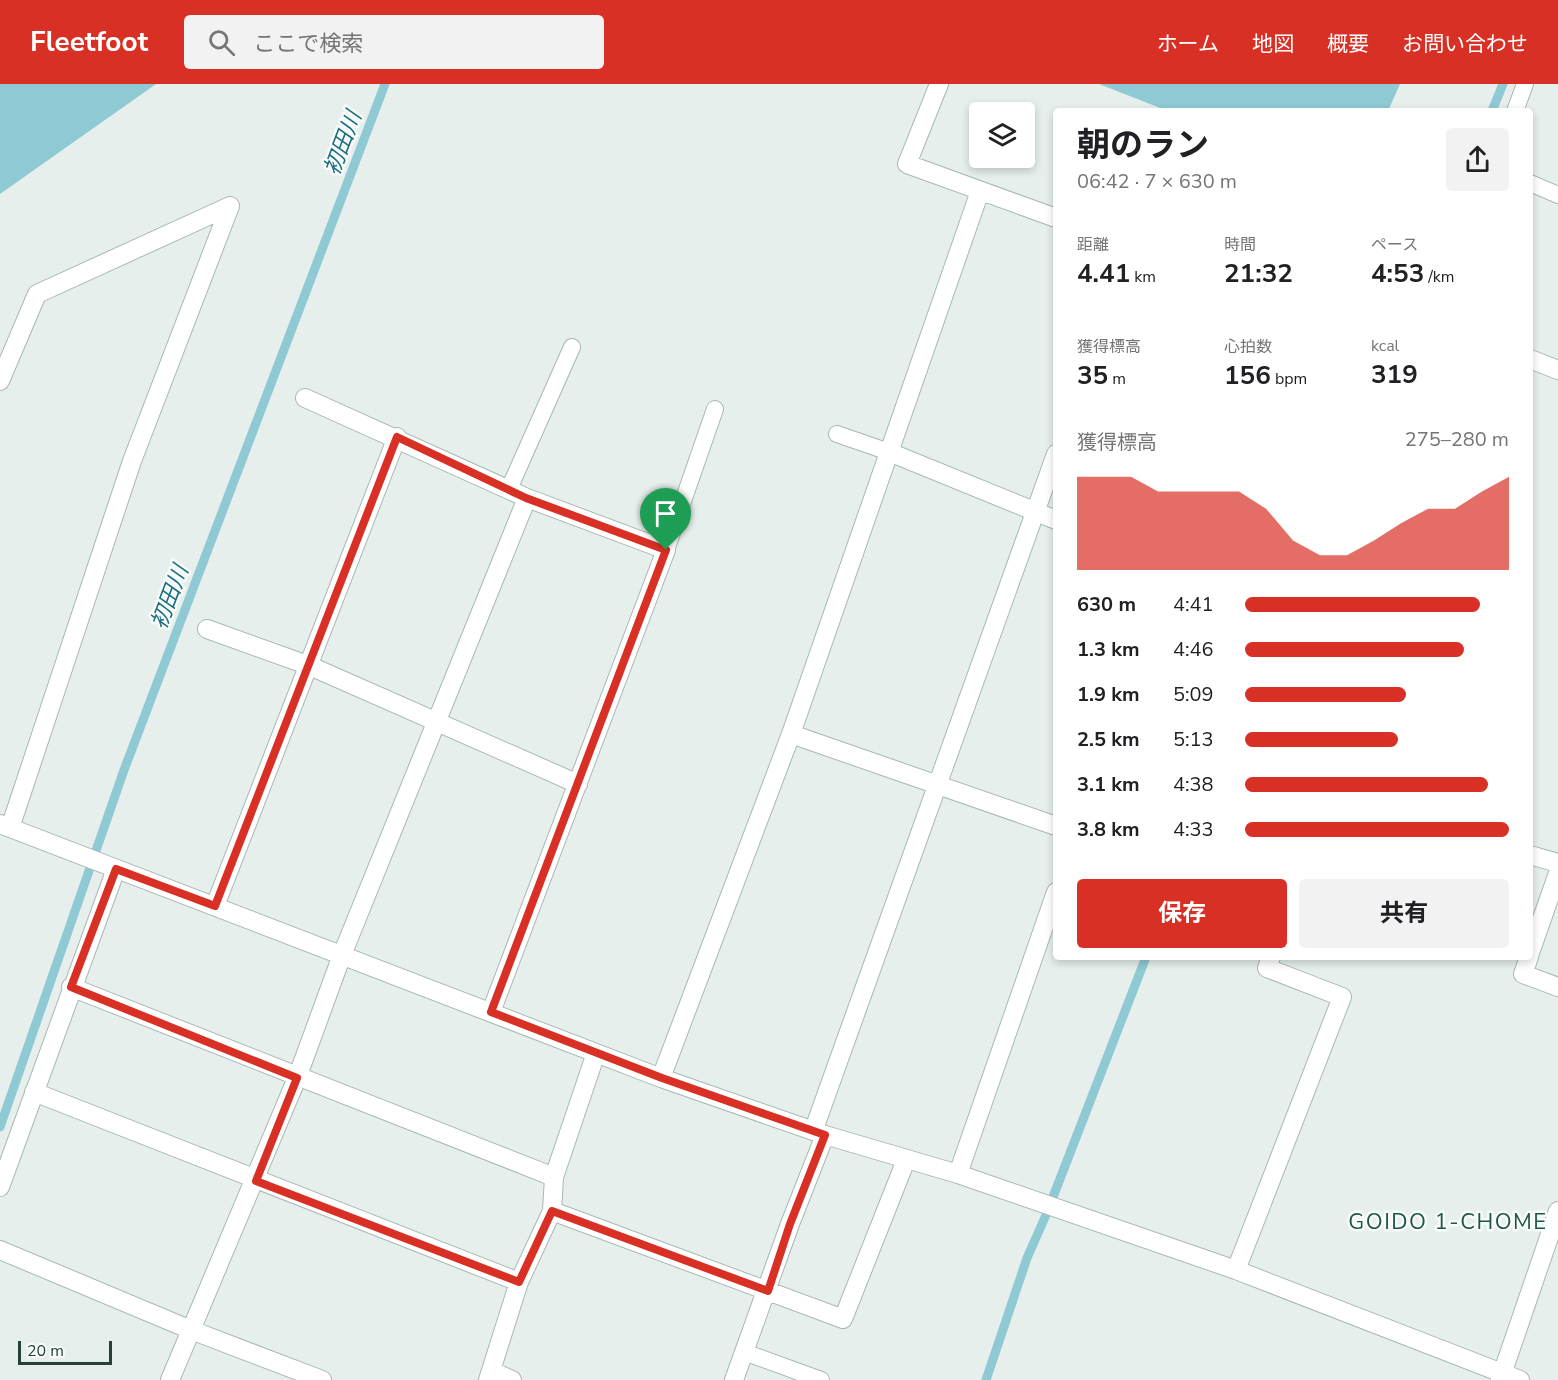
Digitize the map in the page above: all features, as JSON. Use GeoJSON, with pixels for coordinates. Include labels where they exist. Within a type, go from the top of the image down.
{"type":"FeatureCollection","features":[{"type":"Feature","properties":{"kind":"street"},"geometry":{"type":"LineString","coordinates":[[931,86],[907,164],[1053,217]]}},
{"type":"Feature","properties":{"kind":"street"},"geometry":{"type":"LineString","coordinates":[[662,1078],[791,734],[980,191]]}},
{"type":"Feature","properties":{"kind":"street"},"geometry":{"type":"LineString","coordinates":[[0,381],[37,294],[230,206],[132,461],[5,826],[662,1078],[819,1132],[958,1174],[1236,1270],[1501,1376],[1520,1380]]}},
{"type":"Feature","properties":{"kind":"street"},"geometry":{"type":"LineString","coordinates":[[1533,360],[1558,370]]}},
{"type":"Feature","properties":{"kind":"street"},"geometry":{"type":"LineString","coordinates":[[304,398],[397,437],[526,498],[666,550],[491,1012]]}},
{"type":"Feature","properties":{"kind":"street"},"geometry":{"type":"LineString","coordinates":[[215,906],[397,437]]}},
{"type":"Feature","properties":{"kind":"street"},"geometry":{"type":"LineString","coordinates":[[889,452],[1053,519]]}},
{"type":"Feature","properties":{"kind":"street"},"geometry":{"type":"LineString","coordinates":[[734,1380],[768,1291],[935,784],[1053,462]]}},
{"type":"Feature","properties":{"kind":"street"},"geometry":{"type":"LineString","coordinates":[[170,1380],[256,1181],[342,955],[526,498]]}},
{"type":"Feature","properties":{"kind":"street"},"geometry":{"type":"LineString","coordinates":[[207,629],[310,666],[578,784]]}},
{"type":"Feature","properties":{"kind":"street"},"geometry":{"type":"LineString","coordinates":[[791,734],[1053,825]]}},
{"type":"Feature","properties":{"kind":"street"},"geometry":{"type":"LineString","coordinates":[[1533,856],[1558,863]]}},
{"type":"Feature","properties":{"kind":"street"},"geometry":{"type":"LineString","coordinates":[[0,1187],[71,987],[116,869]]}},
{"type":"Feature","properties":{"kind":"street"},"geometry":{"type":"LineString","coordinates":[[1533,944],[1558,873]]}},
{"type":"Feature","properties":{"kind":"street"},"geometry":{"type":"LineString","coordinates":[[958,1174],[1053,901]]}},
{"type":"Feature","properties":{"kind":"street"},"geometry":{"type":"LineString","coordinates":[[1236,1270],[1342,997],[1267,968],[1270,960]]}},
{"type":"Feature","properties":{"kind":"street"},"geometry":{"type":"LineString","coordinates":[[1527,960],[1523,974],[1558,987]]}},
{"type":"Feature","properties":{"kind":"street"},"geometry":{"type":"LineString","coordinates":[[71,987],[554,1178]]}},
{"type":"Feature","properties":{"kind":"street"},"geometry":{"type":"LineString","coordinates":[[512,1380],[490,1376],[519,1282],[552,1211],[554,1178],[596,1053]]}},
{"type":"Feature","properties":{"kind":"street"},"geometry":{"type":"LineString","coordinates":[[34,1092],[256,1181],[519,1282]]}},
{"type":"Feature","properties":{"kind":"street"},"geometry":{"type":"LineString","coordinates":[[552,1211],[843,1318],[906,1160]]}},
{"type":"Feature","properties":{"kind":"street"},"geometry":{"type":"LineString","coordinates":[[1501,1376],[1558,1211]]}},
{"type":"Feature","properties":{"kind":"street"},"geometry":{"type":"LineString","coordinates":[[0,1250],[191,1330],[322,1380]]}},
{"type":"Feature","properties":{"kind":"lane"},"geometry":{"type":"LineString","coordinates":[[1516,108],[1526,84]]}},
{"type":"Feature","properties":{"kind":"lane"},"geometry":{"type":"LineString","coordinates":[[1533,184],[1558,195]]}},
{"type":"Feature","properties":{"kind":"lane"},"geometry":{"type":"LineString","coordinates":[[509,489],[572,347]]}},
{"type":"Feature","properties":{"kind":"lane"},"geometry":{"type":"LineString","coordinates":[[666,550],[715,409]]}},
{"type":"Feature","properties":{"kind":"lane"},"geometry":{"type":"LineString","coordinates":[[837,434],[889,452]]}},
{"type":"Feature","properties":{"kind":"lane"},"geometry":{"type":"LineString","coordinates":[[744,1352],[821,1380]]}},
{"type":"Feature","properties":{"kind":"water"},"geometry":{"type":"Polygon","coordinates":[[[0,84],[156,84],[0,194],[0,84]]]}},
{"type":"Feature","properties":{"kind":"water"},"geometry":{"type":"Polygon","coordinates":[[[1099,84],[1400,84],[1389,108],[1160,108],[1099,84]]]}},
{"type":"Feature","properties":{"kind":"waterway","name":"初田川"},"geometry":{"type":"LineString","coordinates":[[0,1127],[124,770],[385,84]]}},
{"type":"Feature","properties":{"kind":"waterway"},"geometry":{"type":"LineString","coordinates":[[1493,108],[1503,84]]}},
{"type":"Feature","properties":{"kind":"waterway"},"geometry":{"type":"LineString","coordinates":[[986,1380],[1027,1258],[1046,1215],[1145,960]]}},
{"type":"Feature","properties":{"kind":"district","name":"GOIDO 1-CHOME"},"geometry":{"type":"Point","coordinates":[1448,1221]}},
{"type":"Feature","properties":{"kind":"route"},"geometry":{"type":"LineString","coordinates":[[397,437],[526,498],[666,550],[650,598],[491,1012],[662,1078],[814,1129],[825,1135],[790,1224],[768,1291],[552,1211],[519,1282],[256,1181],[297,1078],[71,987],[116,869],[215,906],[397,437]]}}]}
